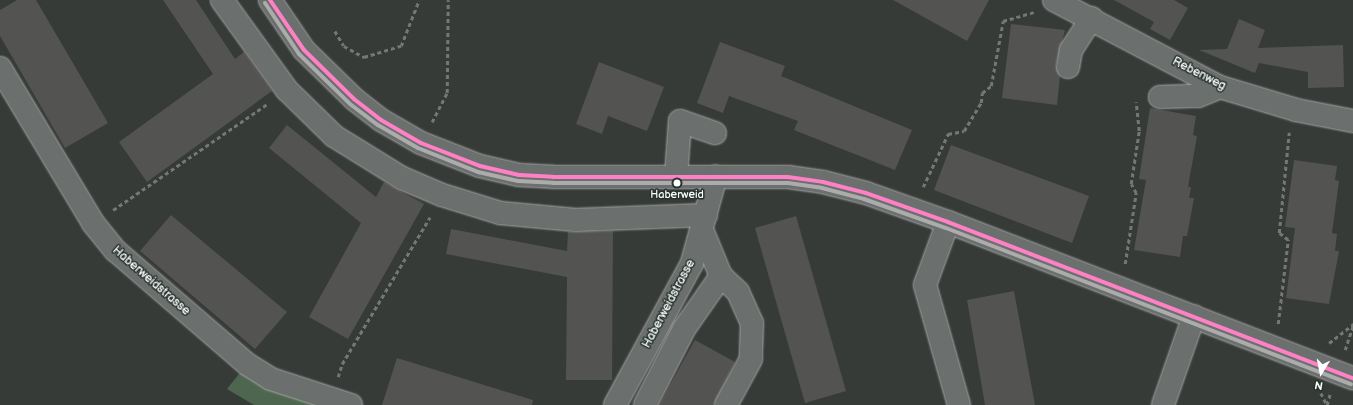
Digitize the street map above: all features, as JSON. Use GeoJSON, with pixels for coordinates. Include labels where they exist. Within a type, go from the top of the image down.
{"type":"FeatureCollection","features":[{"type":"Feature","properties":{"kind":"street"},"geometry":{"type":"LineString","coordinates":[[222,0],[287,90],[334,136],[402,178],[442,196],[500,212],[576,220],[704,223],[721,276],[738,292],[752,323],[751,359],[726,405]]}},
{"type":"Feature","properties":{"kind":"street"},"geometry":{"type":"LineString","coordinates":[[270,0],[292,34],[333,80],[381,120],[421,143],[480,166],[519,175],[553,177],[788,177],[823,182],[866,193],[948,222],[1353,378]]}},
{"type":"Feature","properties":{"kind":"street","name":"Rebenweg"},"geometry":{"type":"LineString","coordinates":[[1047,5],[1092,18],[1220,86],[1296,110],[1353,121]]}},
{"type":"Feature","properties":{"kind":"street"},"geometry":{"type":"LineString","coordinates":[[1068,67],[1071,50],[1092,18]]}},
{"type":"Feature","properties":{"kind":"street","name":"Haberweidstrasse"},"geometry":{"type":"LineString","coordinates":[[0,68],[93,224],[116,251],[247,364],[271,379],[341,402]]}},
{"type":"Feature","properties":{"kind":"street"},"geometry":{"type":"LineString","coordinates":[[1160,97],[1198,96],[1220,86]]}},
{"type":"Feature","properties":{"kind":"street"},"geometry":{"type":"LineString","coordinates":[[676,176],[680,121],[715,133]]}},
{"type":"Feature","properties":{"kind":"street","name":"Haberweidstrasse"},"geometry":{"type":"LineString","coordinates":[[615,405],[692,263],[716,176]]}},
{"type":"Feature","properties":{"kind":"street"},"geometry":{"type":"LineString","coordinates":[[948,222],[925,285],[959,405]]}},
{"type":"Feature","properties":{"kind":"street"},"geometry":{"type":"LineString","coordinates":[[644,405],[684,329],[721,276]]}},
{"type":"Feature","properties":{"kind":"street"},"geometry":{"type":"LineString","coordinates":[[1163,405],[1194,316]]}},
{"type":"Feature","properties":{"kind":"path"},"geometry":{"type":"LineString","coordinates":[[335,31],[344,46],[364,57],[401,46],[419,0]]}},
{"type":"Feature","properties":{"kind":"path"},"geometry":{"type":"LineString","coordinates":[[421,143],[447,93],[448,0]]}},
{"type":"Feature","properties":{"kind":"path"},"geometry":{"type":"LineString","coordinates":[[912,209],[948,134],[964,131],[981,103],[982,93],[991,86],[1003,21],[1047,5]]}},
{"type":"Feature","properties":{"kind":"path"},"geometry":{"type":"LineString","coordinates":[[93,224],[287,90]]}},
{"type":"Feature","properties":{"kind":"path"},"geometry":{"type":"LineString","coordinates":[[1122,288],[1136,193],[1131,184],[1139,131],[1135,107],[1137,95]]}},
{"type":"Feature","properties":{"kind":"path"},"geometry":{"type":"LineString","coordinates":[[1277,330],[1288,240],[1279,233],[1286,140],[1296,110]]}},
{"type":"Feature","properties":{"kind":"path"},"geometry":{"type":"LineString","coordinates":[[341,402],[342,364],[442,196]]}},
{"type":"Feature","properties":{"kind":"path"},"geometry":{"type":"LineString","coordinates":[[1309,361],[1315,344],[1330,343],[1353,324]]}},
{"type":"Feature","properties":{"kind":"green space"},"geometry":{"type":"Polygon","coordinates":[[[247,364],[352,405],[254,405],[227,389],[247,364]]]}},
{"type":"Feature","properties":{"kind":"building"},"geometry":{"type":"Polygon","coordinates":[[[17,0],[36,0],[108,123],[65,148],[0,36],[0,10],[17,0]]]}},
{"type":"Feature","properties":{"kind":"building"},"geometry":{"type":"Polygon","coordinates":[[[163,0],[196,0],[235,59],[244,52],[272,91],[147,182],[119,142],[213,74],[163,0]]]}},
{"type":"Feature","properties":{"kind":"building"},"geometry":{"type":"Polygon","coordinates":[[[893,0],[989,0],[967,41],[893,0]]]}},
{"type":"Feature","properties":{"kind":"building"},"geometry":{"type":"Polygon","coordinates":[[[1114,0],[1174,0],[1188,8],[1170,40],[1150,29],[1154,22],[1114,0]]]}},
{"type":"Feature","properties":{"kind":"building"},"geometry":{"type":"Polygon","coordinates":[[[1239,19],[1265,30],[1258,48],[1343,45],[1344,87],[1308,88],[1308,72],[1259,63],[1255,73],[1199,50],[1227,49],[1239,19]]]}},
{"type":"Feature","properties":{"kind":"building"},"geometry":{"type":"Polygon","coordinates":[[[1011,24],[1065,30],[1056,65],[1060,76],[1057,105],[1002,98],[1011,24]]]}},
{"type":"Feature","properties":{"kind":"building"},"geometry":{"type":"Polygon","coordinates":[[[720,42],[785,66],[781,76],[912,130],[895,170],[794,130],[798,121],[729,96],[723,113],[697,103],[720,42]]]}},
{"type":"Feature","properties":{"kind":"building"},"geometry":{"type":"Polygon","coordinates":[[[599,62],[664,87],[647,131],[608,116],[602,134],[576,124],[599,62]]]}},
{"type":"Feature","properties":{"kind":"building"},"geometry":{"type":"Polygon","coordinates":[[[1150,108],[1196,116],[1193,135],[1197,136],[1188,187],[1191,187],[1189,198],[1194,198],[1187,236],[1183,236],[1180,257],[1134,250],[1146,180],[1139,179],[1150,108]]]}},
{"type":"Feature","properties":{"kind":"building"},"geometry":{"type":"Polygon","coordinates":[[[287,125],[376,197],[384,182],[424,204],[348,339],[309,317],[361,223],[269,148],[287,125]]]}},
{"type":"Feature","properties":{"kind":"building"},"geometry":{"type":"Polygon","coordinates":[[[951,145],[1089,196],[1072,243],[934,190],[951,145]]]}},
{"type":"Feature","properties":{"kind":"building"},"geometry":{"type":"Polygon","coordinates":[[[1294,160],[1337,166],[1335,180],[1339,181],[1332,233],[1337,234],[1335,251],[1339,251],[1329,304],[1286,298],[1295,228],[1285,227],[1294,160]]]}},
{"type":"Feature","properties":{"kind":"building"},"geometry":{"type":"Polygon","coordinates":[[[171,215],[287,312],[255,349],[140,251],[171,215]]]}},
{"type":"Feature","properties":{"kind":"building"},"geometry":{"type":"Polygon","coordinates":[[[796,216],[846,391],[805,403],[755,228],[796,216]]]}},
{"type":"Feature","properties":{"kind":"building"},"geometry":{"type":"Polygon","coordinates":[[[451,229],[567,251],[568,232],[613,231],[612,380],[566,380],[567,277],[446,254],[451,229]]]}},
{"type":"Feature","properties":{"kind":"building"},"geometry":{"type":"Polygon","coordinates":[[[1014,291],[1035,405],[985,405],[967,300],[1014,291]]]}},
{"type":"Feature","properties":{"kind":"building"},"geometry":{"type":"Polygon","coordinates":[[[695,340],[735,362],[714,405],[659,405],[695,340]]]}},
{"type":"Feature","properties":{"kind":"building"},"geometry":{"type":"Polygon","coordinates":[[[397,358],[533,400],[532,405],[382,405],[397,358]]]}},
{"type":"Feature","properties":{"kind":"transit line"},"geometry":{"type":"LineString","coordinates":[[270,0],[304,50],[354,99],[381,120],[421,143],[480,166],[519,175],[553,177],[788,177],[823,182],[866,193],[948,222],[1353,378]]}},
{"type":"Feature","properties":{"kind":"transit line"},"geometry":{"type":"LineString","coordinates":[[265,3],[299,54],[350,104],[378,125],[418,148],[478,172],[518,181],[553,183],[788,183],[822,188],[864,199],[946,228],[1351,384]]}},
{"type":"Feature","properties":{"kind":"place","name":"Haberweid"},"geometry":{"type":"Point","coordinates":[677,183]}}]}
